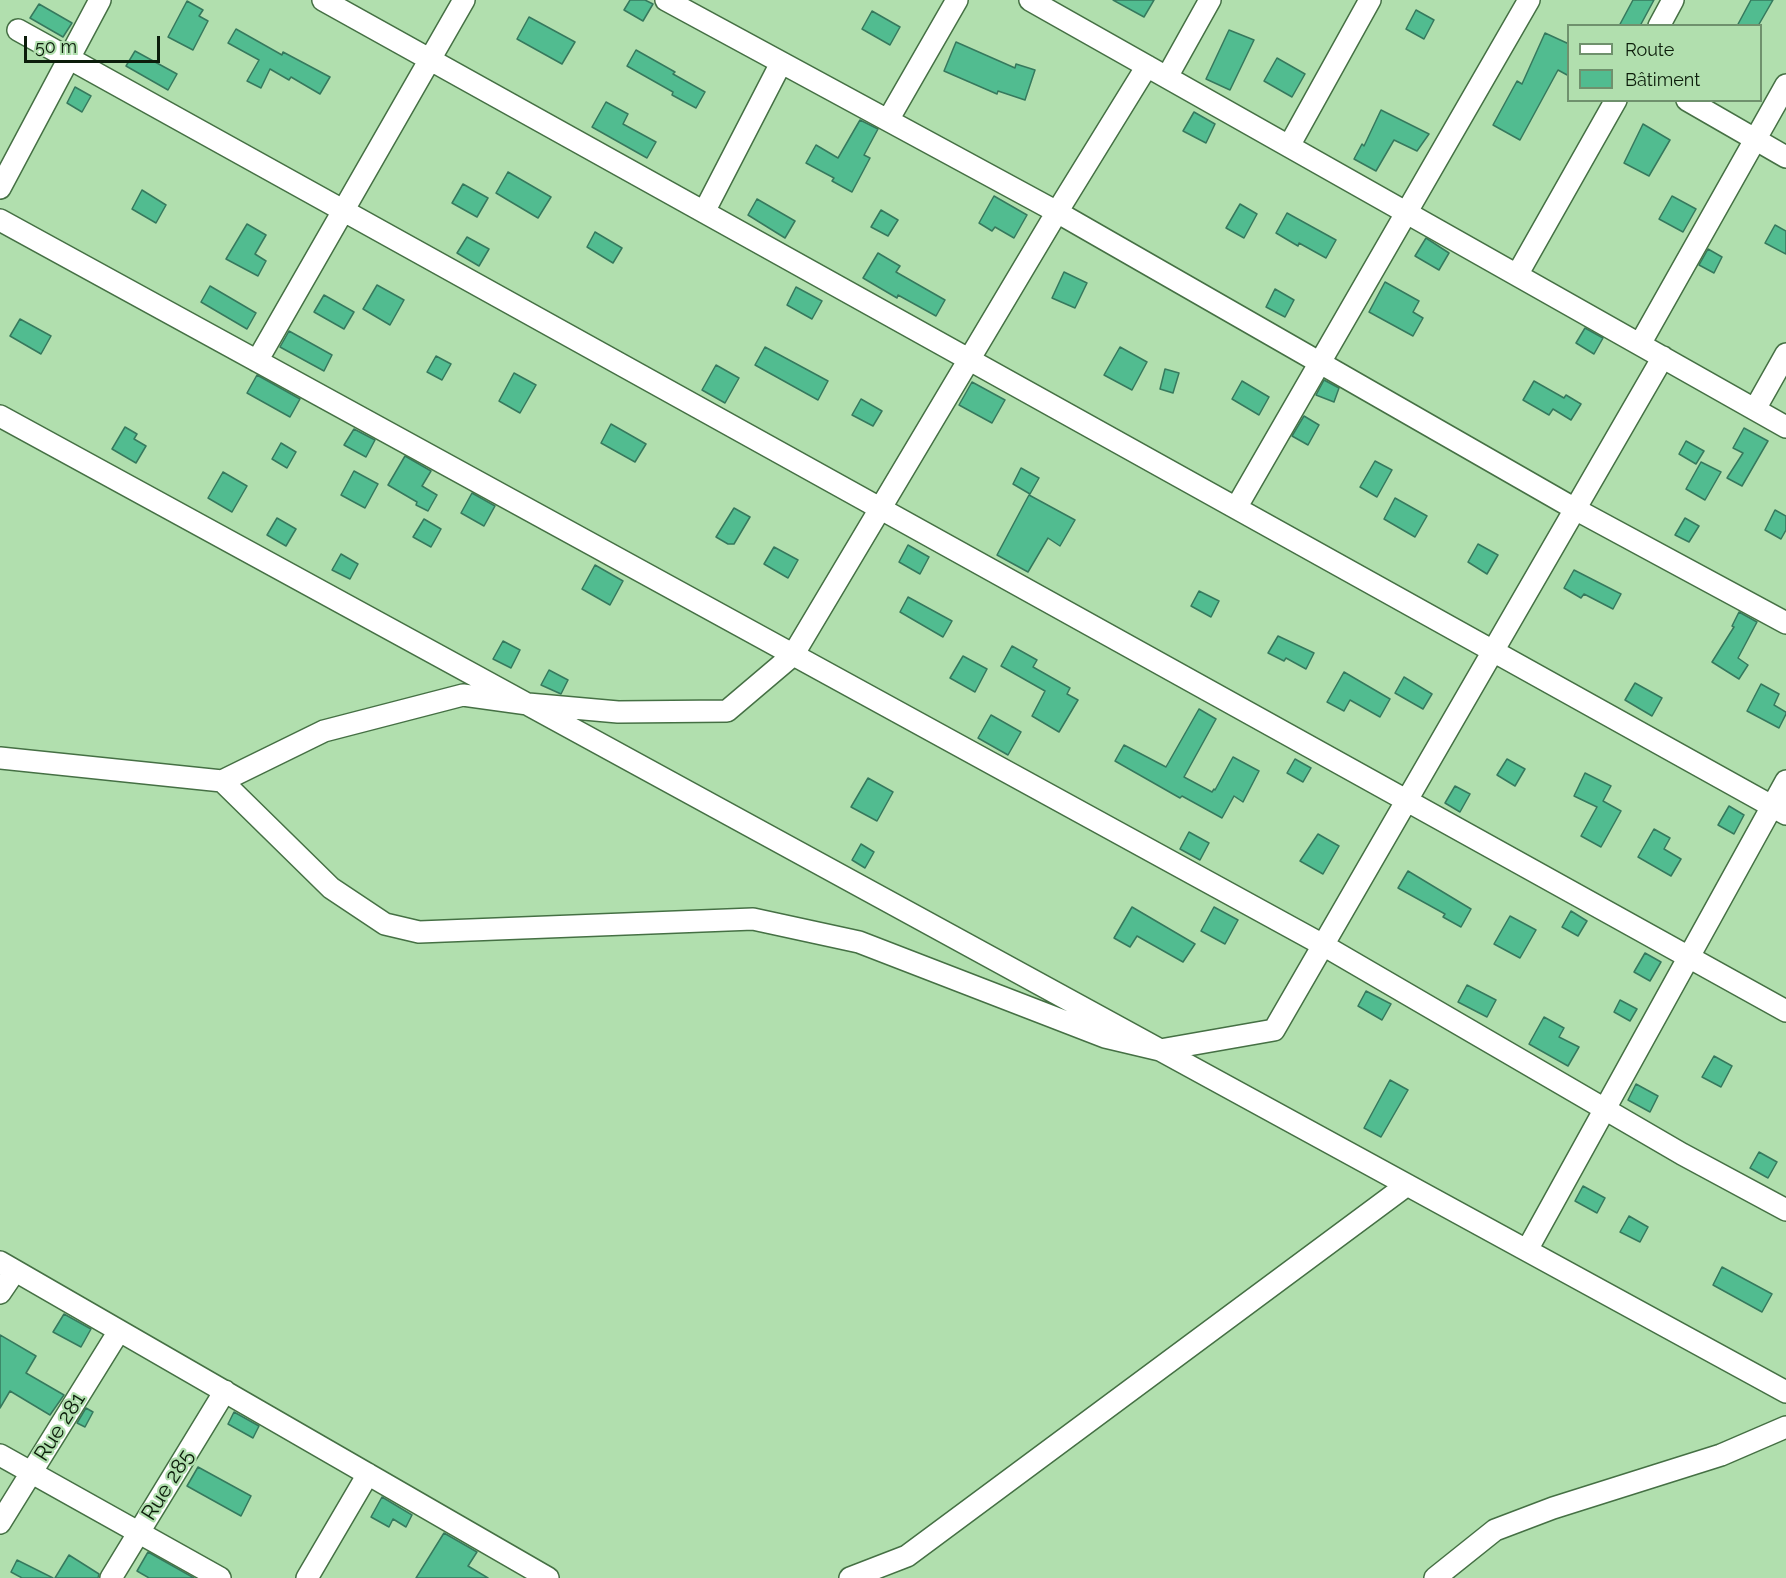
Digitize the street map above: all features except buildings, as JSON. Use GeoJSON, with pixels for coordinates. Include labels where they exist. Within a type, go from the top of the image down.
{"type":"FeatureCollection","features":[{"type":"Feature","properties":{"kind":"street"},"geometry":{"type":"LineString","coordinates":[[0,188],[100,0]]}},
{"type":"Feature","properties":{"kind":"street"},"geometry":{"type":"LineString","coordinates":[[323,0],[1779,810]]}},
{"type":"Feature","properties":{"kind":"street"},"geometry":{"type":"LineString","coordinates":[[257,361],[464,0]]}},
{"type":"Feature","properties":{"kind":"street"},"geometry":{"type":"LineString","coordinates":[[666,0],[1057,212],[1575,509],[1786,623]]}},
{"type":"Feature","properties":{"kind":"street"},"geometry":{"type":"LineString","coordinates":[[888,120],[957,0]]}},
{"type":"Feature","properties":{"kind":"street"},"geometry":{"type":"LineString","coordinates":[[1167,77],[1210,0]]}},
{"type":"Feature","properties":{"kind":"street"},"geometry":{"type":"LineString","coordinates":[[1289,146],[1370,0]]}},
{"type":"Feature","properties":{"kind":"street"},"geometry":{"type":"LineString","coordinates":[[1236,508],[1528,0]]}},
{"type":"Feature","properties":{"kind":"street"},"geometry":{"type":"LineString","coordinates":[[1660,24],[1673,0]]}},
{"type":"Feature","properties":{"kind":"street"},"geometry":{"type":"LineString","coordinates":[[1038,2],[1786,427]]}},
{"type":"Feature","properties":{"kind":"street"},"geometry":{"type":"LineString","coordinates":[[18,30],[1786,1011]]}},
{"type":"Feature","properties":{"kind":"street"},"geometry":{"type":"LineString","coordinates":[[704,212],[781,63]]}},
{"type":"Feature","properties":{"kind":"street"},"geometry":{"type":"LineString","coordinates":[[0,758],[222,781],[324,732],[463,694],[528,704],[618,712],[728,711],[793,655],[1057,212],[1147,66]]}},
{"type":"Feature","properties":{"kind":"street"},"geometry":{"type":"LineString","coordinates":[[1640,344],[1786,85]]}},
{"type":"Feature","properties":{"kind":"street"},"geometry":{"type":"LineString","coordinates":[[1517,274],[1615,102]]}},
{"type":"Feature","properties":{"kind":"street"},"geometry":{"type":"LineString","coordinates":[[1690,102],[1786,157]]}},
{"type":"Feature","properties":{"kind":"street"},"geometry":{"type":"LineString","coordinates":[[0,220],[1323,945],[1682,1154],[1786,1210]]}},
{"type":"Feature","properties":{"kind":"street"},"geometry":{"type":"LineString","coordinates":[[1755,409],[1786,354]]}},
{"type":"Feature","properties":{"kind":"street"},"geometry":{"type":"LineString","coordinates":[[222,781],[331,888],[386,924],[419,932],[753,919],[860,942],[1105,1037],[1161,1050],[1274,1030],[1663,357]]}},
{"type":"Feature","properties":{"kind":"street"},"geometry":{"type":"LineString","coordinates":[[0,416],[1786,1392]]}},
{"type":"Feature","properties":{"kind":"street"},"geometry":{"type":"LineString","coordinates":[[1527,1250],[1689,957],[1779,810],[1786,781]]}},
{"type":"Feature","properties":{"kind":"street"},"geometry":{"type":"LineString","coordinates":[[850,1578],[907,1556],[1407,1185]]}},
{"type":"Feature","properties":{"kind":"street"},"geometry":{"type":"LineString","coordinates":[[0,1293],[8,1266],[548,1578]]}},
{"type":"Feature","properties":{"kind":"street","name":"Rue 281"},"geometry":{"type":"LineString","coordinates":[[0,1523],[119,1331]]}},
{"type":"Feature","properties":{"kind":"street","name":"Rue 285"},"geometry":{"type":"LineString","coordinates":[[111,1578],[225,1391]]}},
{"type":"Feature","properties":{"kind":"street"},"geometry":{"type":"LineString","coordinates":[[1435,1578],[1495,1530],[1553,1508],[1720,1455],[1786,1427]]}},
{"type":"Feature","properties":{"kind":"street"},"geometry":{"type":"LineString","coordinates":[[0,1455],[220,1578]]}},
{"type":"Feature","properties":{"kind":"street"},"geometry":{"type":"LineString","coordinates":[[307,1578],[368,1474]]}},
{"type":"Feature","properties":{"kind":"street"},"geometry":{"type":"LineString","coordinates":[[894,1578],[907,1556]]}}]}
